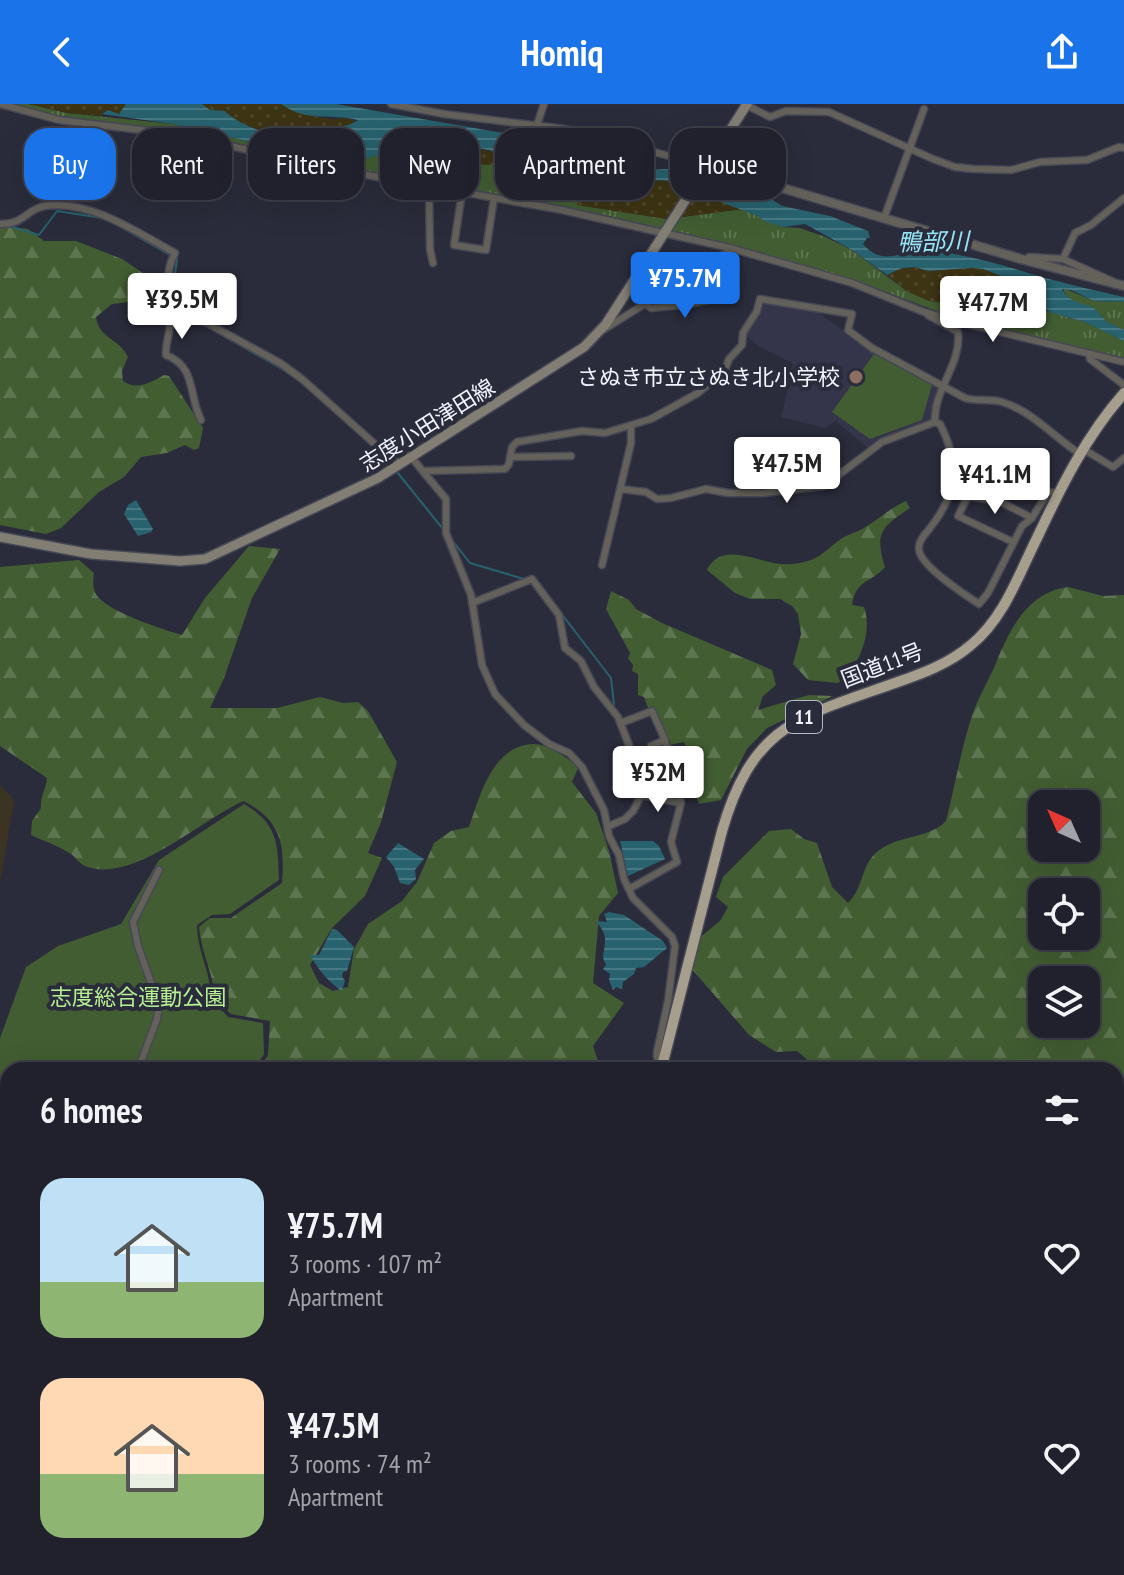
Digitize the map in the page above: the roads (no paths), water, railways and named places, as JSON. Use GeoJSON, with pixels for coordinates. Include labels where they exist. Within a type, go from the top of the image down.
{"type":"FeatureCollection","features":[{"type":"Feature","properties":{"kind":"highway","name":"国道11号"},"geometry":{"type":"LineString","coordinates":[[663,1062],[722,831],[732,795],[742,775],[765,745],[799,719],[920,674],[951,659],[984,634],[1008,599],[1082,451],[1124,393]]}},
{"type":"Feature","properties":{"kind":"main road","name":"志度小田津田線"},"geometry":{"type":"LineString","coordinates":[[732,128],[746,105]]}},
{"type":"Feature","properties":{"kind":"main road","name":"志度小田津田線"},"geometry":{"type":"LineString","coordinates":[[0,537],[91,554],[180,561],[205,559],[355,490],[584,347],[599,332],[687,200]]}},
{"type":"Feature","properties":{"kind":"street"},"geometry":{"type":"LineString","coordinates":[[0,104],[59,120],[174,134],[380,177]]}},
{"type":"Feature","properties":{"kind":"street"},"geometry":{"type":"LineString","coordinates":[[394,104],[595,135],[670,157]]}},
{"type":"Feature","properties":{"kind":"street"},"geometry":{"type":"LineString","coordinates":[[537,125],[544,104]]}},
{"type":"Feature","properties":{"kind":"street"},"geometry":{"type":"LineString","coordinates":[[746,105],[770,117],[786,111],[829,112],[955,167],[1011,170],[1040,162],[1087,160],[1124,148]]}},
{"type":"Feature","properties":{"kind":"street"},"geometry":{"type":"LineString","coordinates":[[884,218],[924,109]]}},
{"type":"Feature","properties":{"kind":"street"},"geometry":{"type":"LineString","coordinates":[[786,190],[1120,285]]}},
{"type":"Feature","properties":{"kind":"street"},"geometry":{"type":"LineString","coordinates":[[479,196],[562,210],[730,248],[852,283],[924,312],[1124,362]]}},
{"type":"Feature","properties":{"kind":"street"},"geometry":{"type":"LineString","coordinates":[[461,200],[454,245],[486,250],[494,198]]}},
{"type":"Feature","properties":{"kind":"street"},"geometry":{"type":"LineString","coordinates":[[1063,259],[1075,233],[1091,225],[1124,198]]}},
{"type":"Feature","properties":{"kind":"street"},"geometry":{"type":"LineString","coordinates":[[429,200],[433,263]]}},
{"type":"Feature","properties":{"kind":"street"},"geometry":{"type":"LineString","coordinates":[[0,224],[14,224],[38,207],[49,205],[104,214],[175,253],[170,262],[167,301],[170,326],[165,344],[166,355],[175,358],[192,380],[193,398],[201,420]]}},
{"type":"Feature","properties":{"kind":"street"},"geometry":{"type":"LineString","coordinates":[[599,332],[647,305],[730,248]]}},
{"type":"Feature","properties":{"kind":"street"},"geometry":{"type":"LineString","coordinates":[[1021,259],[1063,259],[1120,285]]}},
{"type":"Feature","properties":{"kind":"street"},"geometry":{"type":"LineString","coordinates":[[647,305],[651,308],[684,305],[728,296]]}},
{"type":"Feature","properties":{"kind":"street"},"geometry":{"type":"LineString","coordinates":[[423,471],[505,469],[512,447],[517,442],[582,431],[605,433],[663,414],[698,393],[721,373],[742,345],[743,333],[757,311],[760,299],[852,314],[848,330],[872,348],[942,386],[973,401],[1000,401],[1010,405],[1038,421],[1055,438],[1113,467],[1124,458]]}},
{"type":"Feature","properties":{"kind":"street"},"geometry":{"type":"LineString","coordinates":[[167,301],[302,379],[401,464]]}},
{"type":"Feature","properties":{"kind":"street"},"geometry":{"type":"LineString","coordinates":[[924,312],[958,332],[954,360],[934,406],[935,422]]}},
{"type":"Feature","properties":{"kind":"street"},"geometry":{"type":"LineString","coordinates":[[1089,354],[1090,359],[1124,385]]}},
{"type":"Feature","properties":{"kind":"street"},"geometry":{"type":"LineString","coordinates":[[620,489],[646,492],[657,499],[706,489],[728,493],[763,493],[824,486],[882,442],[935,422],[940,424],[945,434],[946,445],[955,463],[954,478],[950,496],[921,539],[919,548],[921,555],[939,576],[979,604],[988,593],[1022,526],[1032,518],[1048,492],[1059,493]]}},
{"type":"Feature","properties":{"kind":"street"},"geometry":{"type":"LineString","coordinates":[[602,565],[631,443],[631,426]]}},
{"type":"Feature","properties":{"kind":"street"},"geometry":{"type":"LineString","coordinates":[[510,457],[571,456]]}},
{"type":"Feature","properties":{"kind":"street"},"geometry":{"type":"LineString","coordinates":[[411,457],[446,499],[446,533],[472,603],[482,665],[495,694],[524,725],[576,759],[604,810],[609,836],[619,855],[633,898],[672,937],[675,946],[657,1052],[660,1062]]}},
{"type":"Feature","properties":{"kind":"street"},"geometry":{"type":"LineString","coordinates":[[1013,542],[958,516],[968,496],[1001,502],[1032,518]]}},
{"type":"Feature","properties":{"kind":"street"},"geometry":{"type":"LineString","coordinates":[[472,603],[532,579],[559,615],[565,648],[581,661],[594,687],[621,723],[643,781],[640,795],[625,819],[609,826]]}},
{"type":"Feature","properties":{"kind":"street"},"geometry":{"type":"LineString","coordinates":[[621,723],[652,711],[665,740],[681,803],[671,842],[677,862],[629,889]]}},
{"type":"Feature","properties":{"kind":"street"},"geometry":{"type":"LineString","coordinates":[[665,740],[651,746],[662,780],[676,777]]}},
{"type":"Feature","properties":{"kind":"street"},"geometry":{"type":"LineString","coordinates":[[640,795],[681,803]]}},
{"type":"Feature","properties":{"kind":"street"},"geometry":{"type":"LineString","coordinates":[[141,1062],[159,1005],[138,946],[133,922],[159,870]]}},
{"type":"Feature","properties":{"kind":"waterway"},"geometry":{"type":"LineString","coordinates":[[9,226],[39,235],[57,211],[102,218]]}},
{"type":"Feature","properties":{"kind":"waterway"},"geometry":{"type":"LineString","coordinates":[[119,226],[170,255]]}},
{"type":"Feature","properties":{"kind":"waterway"},"geometry":{"type":"LineString","coordinates":[[172,298],[177,259]]}},
{"type":"Feature","properties":{"kind":"waterway"},"geometry":{"type":"LineString","coordinates":[[208,327],[289,373]]}},
{"type":"Feature","properties":{"kind":"waterway"},"geometry":{"type":"LineString","coordinates":[[384,456],[393,467]]}},
{"type":"Feature","properties":{"kind":"waterway"},"geometry":{"type":"LineString","coordinates":[[397,472],[443,529]]}},
{"type":"Feature","properties":{"kind":"waterway"},"geometry":{"type":"LineString","coordinates":[[452,540],[470,563],[524,579]]}},
{"type":"Feature","properties":{"kind":"waterway"},"geometry":{"type":"LineString","coordinates":[[560,612],[611,678],[614,705]]}},
{"type":"Feature","properties":{"kind":"place","name":"さぬき市立さぬき北小学校"},"geometry":{"type":"Point","coordinates":[856,377]}},
{"type":"Feature","properties":{"kind":"water label","name":"鴨部川"},"geometry":{"type":"Point","coordinates":[933,242]}},
{"type":"Feature","properties":{"kind":"park label","name":"志度総合運動公園"},"geometry":{"type":"Point","coordinates":[138,997]}}]}
